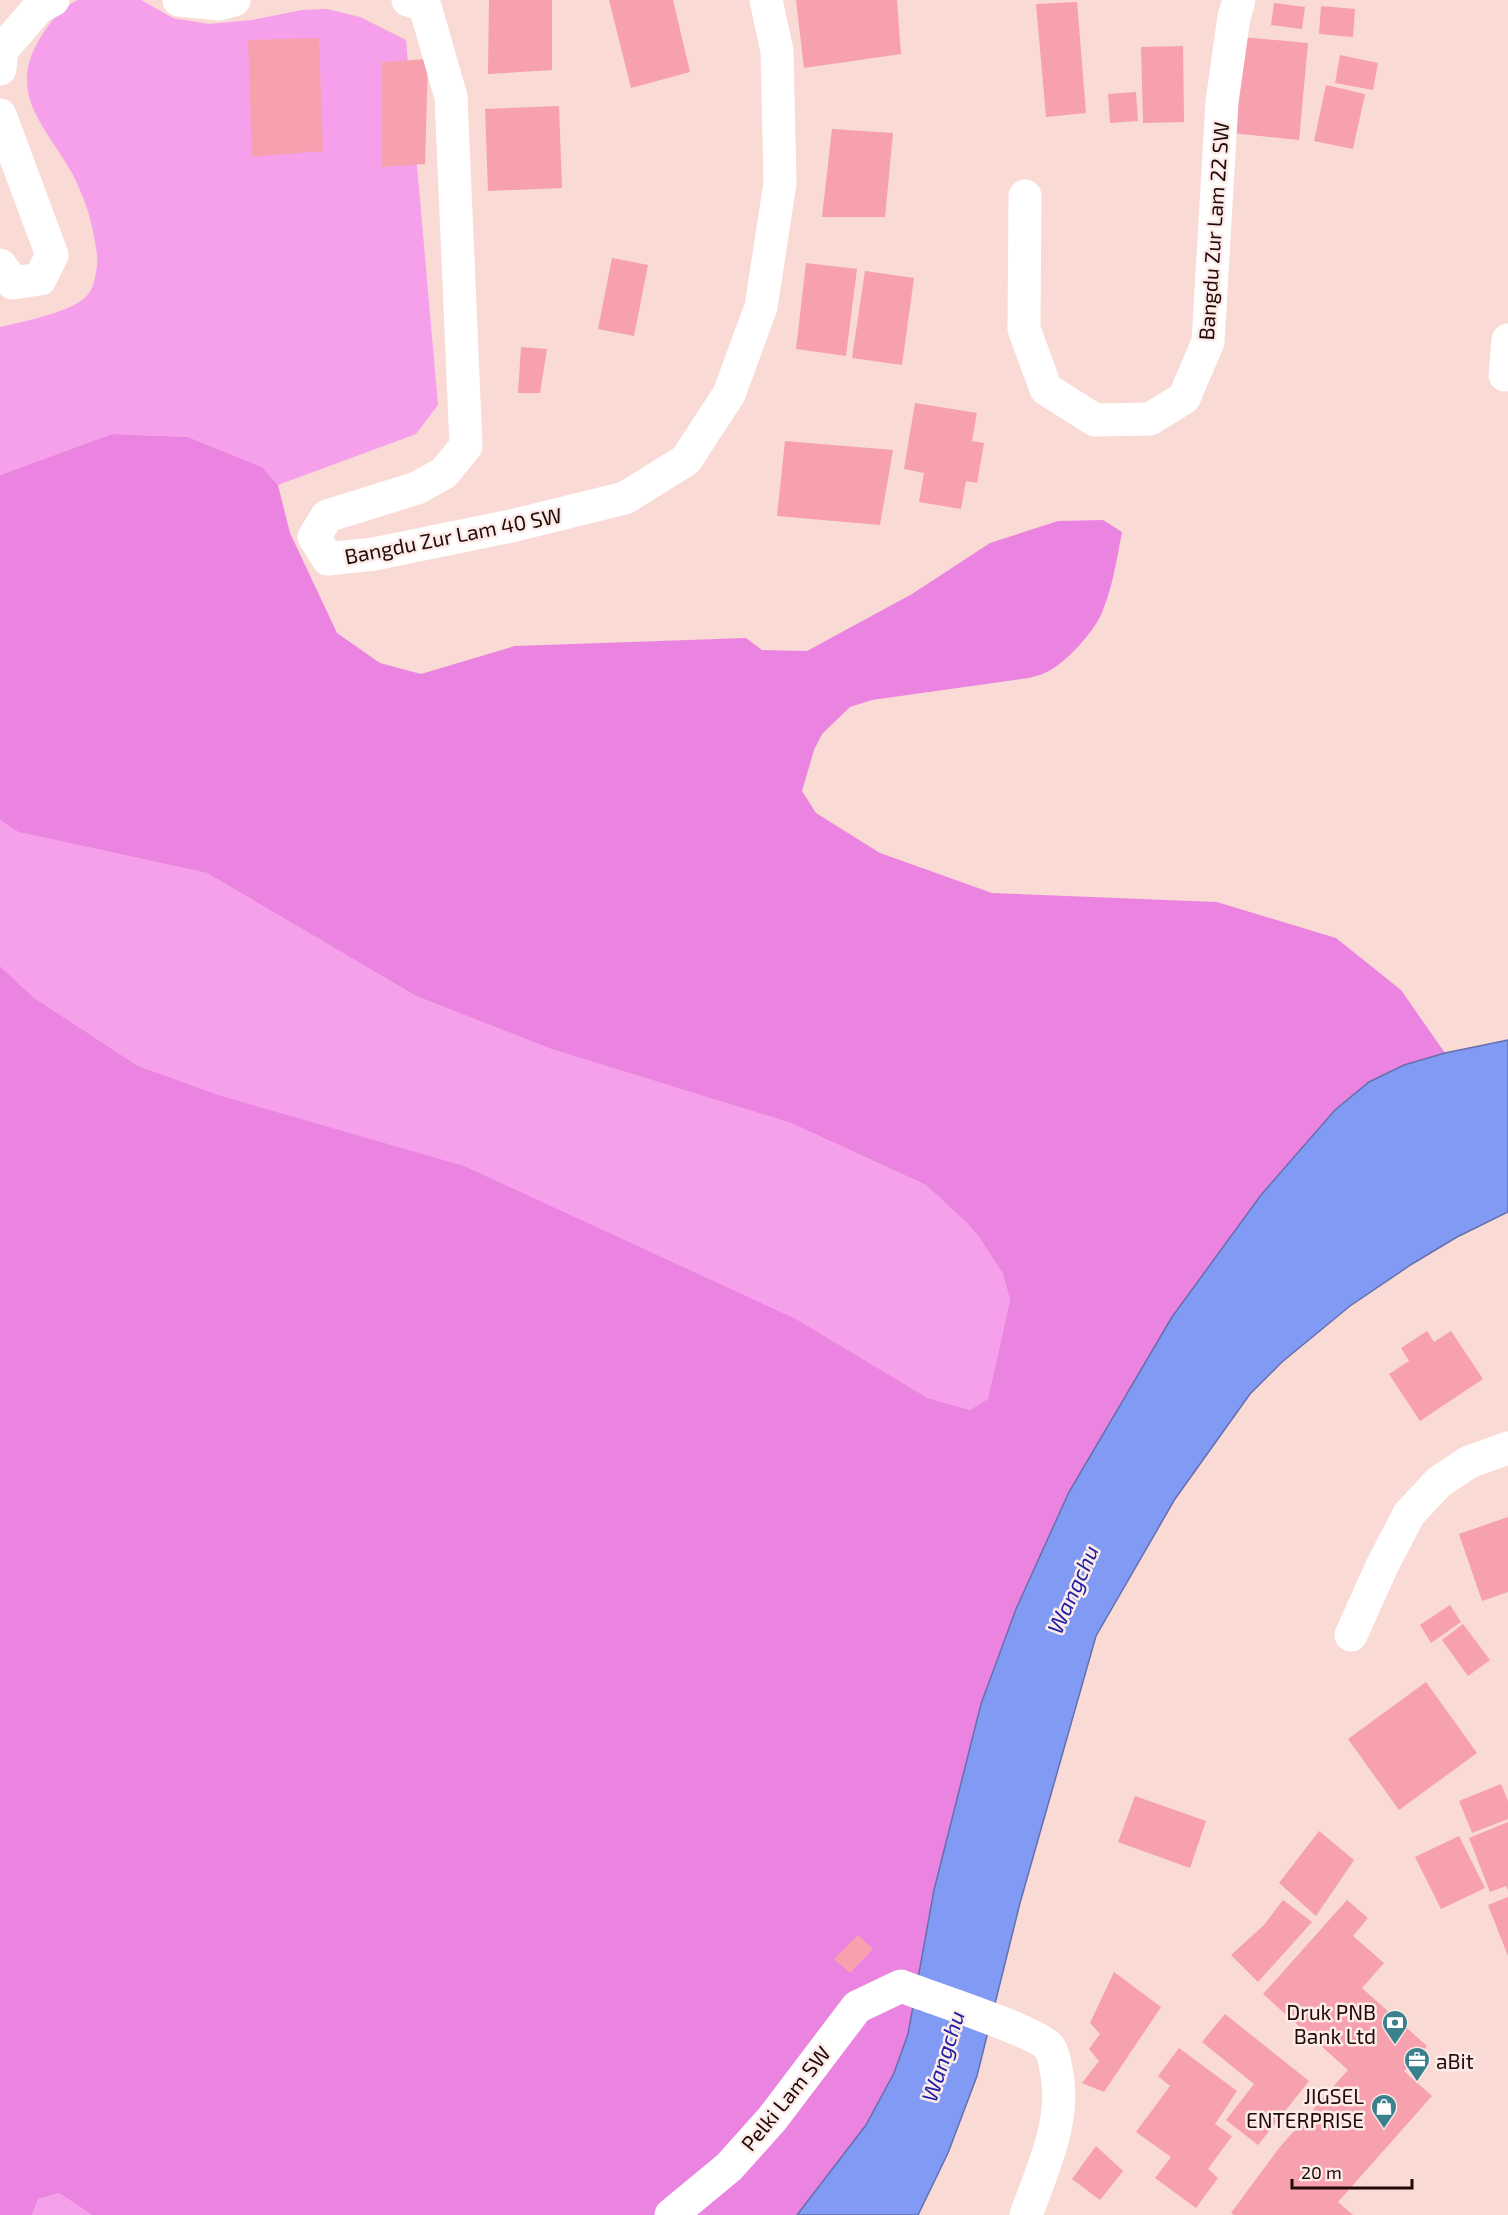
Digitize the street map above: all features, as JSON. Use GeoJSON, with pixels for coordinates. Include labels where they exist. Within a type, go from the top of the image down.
{"type":"FeatureCollection","features":[{"type":"Feature","properties":{"kind":"street"},"geometry":{"type":"LineString","coordinates":[[0,69],[2,50],[39,7],[53,0]]}},
{"type":"Feature","properties":{"kind":"street"},"geometry":{"type":"LineString","coordinates":[[179,0],[219,4],[234,0]]}},
{"type":"Feature","properties":{"kind":"street","name":"Bangdu Zur Lam 40 SW"},"geometry":{"type":"LineString","coordinates":[[408,0],[425,6],[451,96],[466,446],[444,473],[417,488],[327,516],[314,537],[328,559],[374,554],[511,526],[625,498],[686,460],[729,394],[761,307],[780,183],[777,51],[766,0]]}},
{"type":"Feature","properties":{"kind":"street","name":"Bangdu Zur Lam 22 SW"},"geometry":{"type":"LineString","coordinates":[[1025,196],[1024,329],[1046,389],[1095,420],[1150,419],[1184,398],[1208,342],[1222,102],[1234,17],[1239,0]]}},
{"type":"Feature","properties":{"kind":"street"},"geometry":{"type":"LineString","coordinates":[[0,115],[52,255],[40,279],[13,283],[0,265]]}},
{"type":"Feature","properties":{"kind":"street"},"geometry":{"type":"LineString","coordinates":[[1505,375],[1508,340]]}},
{"type":"Feature","properties":{"kind":"street"},"geometry":{"type":"LineString","coordinates":[[1351,1635],[1382,1566],[1409,1514],[1439,1482],[1470,1462],[1508,1448]]}},
{"type":"Feature","properties":{"kind":"street","name":"Pelki Lam SW"},"geometry":{"type":"LineString","coordinates":[[671,2215],[729,2167],[772,2119],[857,2007],[901,1986],[1024,2032],[1048,2046],[1059,2080],[1057,2126],[1026,2215]]}},
{"type":"Feature","properties":{"kind":"shaded area"},"geometry":{"type":"Polygon","coordinates":[[[78,0],[141,0],[173,18],[209,24],[252,20],[302,10],[327,9],[360,17],[406,40],[438,405],[416,434],[278,485],[262,467],[188,437],[112,434],[0,475],[0,327],[74,305],[90,291],[97,267],[94,236],[83,197],[73,175],[42,125],[28,93],[27,75],[31,56],[42,35],[57,15],[78,0]]]}},
{"type":"Feature","properties":{"kind":"shaded area"},"geometry":{"type":"Polygon","coordinates":[[[112,434],[188,437],[262,467],[278,485],[290,533],[337,633],[380,663],[421,674],[515,646],[746,638],[762,650],[807,651],[912,594],[990,543],[1058,521],[1103,520],[1122,532],[1112,581],[1094,627],[1071,654],[1055,668],[1029,678],[872,700],[850,707],[822,734],[814,750],[802,791],[816,813],[880,853],[992,893],[1217,902],[1336,938],[1401,990],[1445,1053],[1404,1065],[1369,1082],[1335,1110],[1261,1195],[1172,1317],[1069,1492],[1016,1609],[981,1704],[934,1890],[908,2034],[894,2073],[866,2125],[797,2215],[92,2215],[59,2193],[38,2199],[32,2215],[0,2215],[0,966],[33,997],[138,1066],[218,1095],[464,1166],[798,1320],[928,1398],[970,1410],[988,1399],[1010,1300],[1003,1274],[979,1237],[926,1185],[791,1123],[551,1049],[416,996],[207,873],[18,832],[0,820],[0,475],[112,434]]]}},
{"type":"Feature","properties":{"kind":"shaded area"},"geometry":{"type":"Polygon","coordinates":[[[0,820],[18,832],[207,873],[416,996],[551,1049],[791,1123],[926,1185],[979,1237],[1003,1274],[1010,1300],[988,1400],[970,1410],[928,1398],[798,1320],[138,1066],[33,997],[0,966],[0,820]]]}},
{"type":"Feature","properties":{"kind":"shaded area"},"geometry":{"type":"Polygon","coordinates":[[[59,2193],[92,2215],[32,2215],[38,2199],[59,2193]]]}},
{"type":"Feature","properties":{"kind":"water","name":"Wangchu"},"geometry":{"type":"Polygon","coordinates":[[[1508,1040],[1508,1212],[1457,1237],[1350,1306],[1282,1362],[1250,1394],[1175,1499],[1096,1636],[1020,1903],[977,2076],[948,2153],[918,2215],[797,2215],[866,2125],[894,2073],[908,2034],[934,1890],[981,1704],[1016,1609],[1069,1492],[1172,1317],[1261,1195],[1335,1110],[1369,1082],[1404,1065],[1445,1053],[1508,1040]]]}},
{"type":"Feature","properties":{"kind":"building"},"geometry":{"type":"Polygon","coordinates":[[[489,0],[552,0],[552,70],[488,74],[489,0]]]}},
{"type":"Feature","properties":{"kind":"building"},"geometry":{"type":"Polygon","coordinates":[[[609,0],[673,0],[690,72],[631,88],[609,0]]]}},
{"type":"Feature","properties":{"kind":"building"},"geometry":{"type":"Polygon","coordinates":[[[796,0],[897,0],[901,54],[804,68],[796,0]]]}},
{"type":"Feature","properties":{"kind":"building"},"geometry":{"type":"Polygon","coordinates":[[[1077,2],[1086,113],[1046,117],[1036,4],[1077,2]]]}},
{"type":"Feature","properties":{"kind":"building"},"geometry":{"type":"Polygon","coordinates":[[[1274,3],[1305,7],[1302,29],[1271,25],[1274,3]]]}},
{"type":"Feature","properties":{"kind":"building"},"geometry":{"type":"Polygon","coordinates":[[[1321,6],[1355,9],[1353,37],[1319,34],[1321,6]]]}},
{"type":"Feature","properties":{"kind":"building"},"geometry":{"type":"Polygon","coordinates":[[[1241,37],[1308,43],[1299,140],[1232,133],[1241,37]]]}},
{"type":"Feature","properties":{"kind":"building"},"geometry":{"type":"Polygon","coordinates":[[[319,38],[323,151],[252,157],[248,40],[319,38]]]}},
{"type":"Feature","properties":{"kind":"building"},"geometry":{"type":"Polygon","coordinates":[[[1183,46],[1184,122],[1143,123],[1141,47],[1183,46]]]}},
{"type":"Feature","properties":{"kind":"building"},"geometry":{"type":"Polygon","coordinates":[[[1340,55],[1378,63],[1373,90],[1335,83],[1340,55]]]}},
{"type":"Feature","properties":{"kind":"building"},"geometry":{"type":"Polygon","coordinates":[[[428,59],[425,164],[382,167],[382,62],[428,59]]]}},
{"type":"Feature","properties":{"kind":"building"},"geometry":{"type":"Polygon","coordinates":[[[1326,85],[1365,94],[1353,149],[1314,141],[1326,85]]]}},
{"type":"Feature","properties":{"kind":"building"},"geometry":{"type":"Polygon","coordinates":[[[1136,92],[1138,121],[1110,123],[1108,94],[1136,92]]]}},
{"type":"Feature","properties":{"kind":"building"},"geometry":{"type":"Polygon","coordinates":[[[559,106],[562,188],[488,191],[485,109],[559,106]]]}},
{"type":"Feature","properties":{"kind":"building"},"geometry":{"type":"Polygon","coordinates":[[[832,129],[893,133],[885,217],[822,217],[832,129]]]}},
{"type":"Feature","properties":{"kind":"building"},"geometry":{"type":"Polygon","coordinates":[[[612,258],[648,265],[634,336],[598,329],[612,258]]]}},
{"type":"Feature","properties":{"kind":"building"},"geometry":{"type":"Polygon","coordinates":[[[806,263],[857,269],[846,356],[796,349],[806,263]]]}},
{"type":"Feature","properties":{"kind":"building"},"geometry":{"type":"Polygon","coordinates":[[[865,271],[914,278],[902,365],[852,358],[865,271]]]}},
{"type":"Feature","properties":{"kind":"building"},"geometry":{"type":"Polygon","coordinates":[[[521,347],[547,349],[540,393],[518,393],[521,347]]]}},
{"type":"Feature","properties":{"kind":"building"},"geometry":{"type":"Polygon","coordinates":[[[915,403],[977,413],[972,441],[984,443],[977,483],[966,481],[961,509],[919,502],[924,473],[904,469],[915,403]]]}},
{"type":"Feature","properties":{"kind":"building"},"geometry":{"type":"Polygon","coordinates":[[[785,441],[893,450],[880,525],[777,516],[785,441]]]}},
{"type":"Feature","properties":{"kind":"building"},"geometry":{"type":"Polygon","coordinates":[[[1427,1331],[1434,1342],[1451,1331],[1483,1379],[1420,1421],[1389,1374],[1409,1361],[1401,1348],[1427,1331]]]}},
{"type":"Feature","properties":{"kind":"building"},"geometry":{"type":"Polygon","coordinates":[[[1508,1517],[1508,1592],[1482,1601],[1459,1534],[1508,1517]]]}},
{"type":"Feature","properties":{"kind":"building"},"geometry":{"type":"Polygon","coordinates":[[[1450,1605],[1461,1622],[1431,1643],[1420,1625],[1450,1605]]]}},
{"type":"Feature","properties":{"kind":"building"},"geometry":{"type":"Polygon","coordinates":[[[1463,1624],[1490,1660],[1468,1676],[1442,1640],[1463,1624]]]}},
{"type":"Feature","properties":{"kind":"building"},"geometry":{"type":"Polygon","coordinates":[[[1426,1682],[1477,1753],[1399,1810],[1348,1739],[1426,1682]]]}},
{"type":"Feature","properties":{"kind":"building"},"geometry":{"type":"Polygon","coordinates":[[[1501,1784],[1508,1801],[1508,1819],[1472,1833],[1459,1801],[1501,1784]]]}},
{"type":"Feature","properties":{"kind":"building"},"geometry":{"type":"Polygon","coordinates":[[[1135,1796],[1206,1821],[1190,1868],[1118,1842],[1135,1796]]]}},
{"type":"Feature","properties":{"kind":"building"},"geometry":{"type":"Polygon","coordinates":[[[1508,1822],[1508,1890],[1506,1886],[1490,1892],[1469,1838],[1508,1822]]]}},
{"type":"Feature","properties":{"kind":"building"},"geometry":{"type":"Polygon","coordinates":[[[1319,1831],[1354,1860],[1316,1916],[1279,1883],[1319,1831]]]}},
{"type":"Feature","properties":{"kind":"building"},"geometry":{"type":"Polygon","coordinates":[[[1459,1836],[1485,1888],[1441,1909],[1415,1857],[1459,1836]]]}},
{"type":"Feature","properties":{"kind":"building"},"geometry":{"type":"Polygon","coordinates":[[[1508,1897],[1508,1956],[1488,1905],[1508,1897]]]}},
{"type":"Feature","properties":{"kind":"building"},"geometry":{"type":"Polygon","coordinates":[[[1283,1900],[1312,1922],[1258,1982],[1231,1955],[1264,1925],[1283,1900]]]}},
{"type":"Feature","properties":{"kind":"building"},"geometry":{"type":"Polygon","coordinates":[[[1347,1900],[1368,1918],[1353,1936],[1384,1963],[1362,1988],[1427,2046],[1404,2071],[1432,2096],[1338,2202],[1353,2215],[1234,2215],[1231,2213],[1279,2148],[1348,2070],[1263,1994],[1347,1900]]]}},
{"type":"Feature","properties":{"kind":"building"},"geometry":{"type":"Polygon","coordinates":[[[858,1935],[873,1949],[850,1973],[834,1959],[858,1935]]]}},
{"type":"Feature","properties":{"kind":"building"},"geometry":{"type":"Polygon","coordinates":[[[1114,1972],[1161,2007],[1104,2092],[1082,2083],[1099,2061],[1089,2049],[1100,2034],[1090,2023],[1114,1972]]]}},
{"type":"Feature","properties":{"kind":"building"},"geometry":{"type":"Polygon","coordinates":[[[1225,2014],[1309,2081],[1258,2145],[1226,2120],[1254,2084],[1202,2042],[1225,2014]]]}},
{"type":"Feature","properties":{"kind":"building"},"geometry":{"type":"Polygon","coordinates":[[[1179,2048],[1237,2091],[1215,2124],[1232,2136],[1208,2169],[1218,2178],[1196,2208],[1155,2178],[1171,2157],[1136,2132],[1170,2086],[1158,2076],[1179,2048]]]}},
{"type":"Feature","properties":{"kind":"building"},"geometry":{"type":"Polygon","coordinates":[[[1096,2146],[1123,2171],[1100,2200],[1072,2179],[1096,2146]]]}},
{"type":"Feature","properties":{"kind":"place","name":"Druk PNB Bank Ltd"},"geometry":{"type":"Point","coordinates":[1395,2046]}},
{"type":"Feature","properties":{"kind":"place","name":"aBit"},"geometry":{"type":"Point","coordinates":[1417,2083]}},
{"type":"Feature","properties":{"kind":"place","name":"JIGSEL ENTERPRISE"},"geometry":{"type":"Point","coordinates":[1384,2130]}}]}
